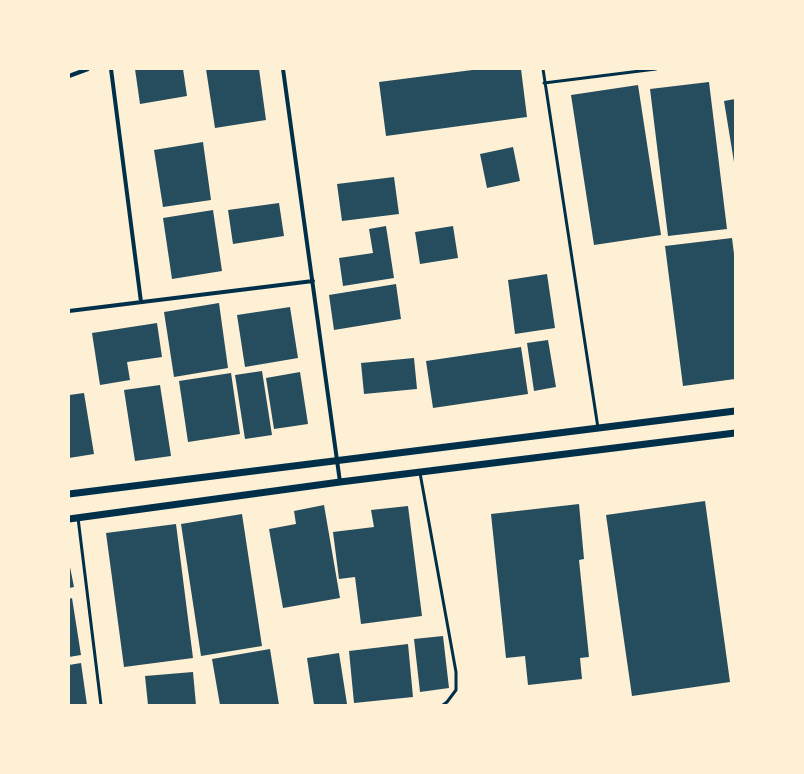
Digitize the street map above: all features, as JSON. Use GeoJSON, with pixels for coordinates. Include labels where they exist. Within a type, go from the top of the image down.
{"type":"FeatureCollection","features":[{"type":"Feature","properties":{"kind":"street"},"geometry":{"type":"LineString","coordinates":[[69,76],[88,69]]}},
{"type":"Feature","properties":{"kind":"street"},"geometry":{"type":"LineString","coordinates":[[111,69],[141,302]]}},
{"type":"Feature","properties":{"kind":"street"},"geometry":{"type":"LineString","coordinates":[[283,69],[340,482]]}},
{"type":"Feature","properties":{"kind":"street"},"geometry":{"type":"LineString","coordinates":[[69,310],[312,281]]}},
{"type":"Feature","properties":{"kind":"street"},"geometry":{"type":"LineString","coordinates":[[69,494],[735,411]]}},
{"type":"Feature","properties":{"kind":"street"},"geometry":{"type":"LineString","coordinates":[[69,519],[340,482],[735,433]]}},
{"type":"Feature","properties":{"kind":"lane"},"geometry":{"type":"LineString","coordinates":[[543,69],[598,428]]}},
{"type":"Feature","properties":{"kind":"lane"},"geometry":{"type":"LineString","coordinates":[[544,83],[656,69]]}},
{"type":"Feature","properties":{"kind":"lane"},"geometry":{"type":"LineString","coordinates":[[420,473],[456,672],[456,690],[443,705]]}},
{"type":"Feature","properties":{"kind":"lane"},"geometry":{"type":"LineString","coordinates":[[78,518],[101,705]]}},
{"type":"Feature","properties":{"kind":"building"},"geometry":{"type":"Polygon","coordinates":[[[135,69],[183,69],[187,96],[140,104],[135,69]]]}},
{"type":"Feature","properties":{"kind":"building"},"geometry":{"type":"Polygon","coordinates":[[[206,69],[259,69],[266,120],[215,128],[206,69]]]}},
{"type":"Feature","properties":{"kind":"building"},"geometry":{"type":"Polygon","coordinates":[[[480,69],[521,69],[527,117],[386,136],[379,82],[480,69]]]}},
{"type":"Feature","properties":{"kind":"building"},"geometry":{"type":"Polygon","coordinates":[[[709,82],[727,229],[668,236],[650,89],[709,82]]]}},
{"type":"Feature","properties":{"kind":"building"},"geometry":{"type":"Polygon","coordinates":[[[638,85],[661,235],[594,245],[571,95],[638,85]]]}},
{"type":"Feature","properties":{"kind":"building"},"geometry":{"type":"Polygon","coordinates":[[[735,99],[735,162],[734,162],[724,101],[735,99]]]}},
{"type":"Feature","properties":{"kind":"building"},"geometry":{"type":"Polygon","coordinates":[[[203,142],[211,200],[163,207],[154,150],[203,142]]]}},
{"type":"Feature","properties":{"kind":"building"},"geometry":{"type":"Polygon","coordinates":[[[513,147],[520,181],[487,188],[480,154],[513,147]]]}},
{"type":"Feature","properties":{"kind":"building"},"geometry":{"type":"Polygon","coordinates":[[[394,177],[399,214],[342,221],[337,184],[394,177]]]}},
{"type":"Feature","properties":{"kind":"building"},"geometry":{"type":"Polygon","coordinates":[[[279,203],[284,236],[233,244],[228,210],[279,203]]]}},
{"type":"Feature","properties":{"kind":"building"},"geometry":{"type":"Polygon","coordinates":[[[213,210],[222,271],[172,279],[163,218],[213,210]]]}},
{"type":"Feature","properties":{"kind":"building"},"geometry":{"type":"Polygon","coordinates":[[[386,226],[394,278],[343,286],[339,258],[373,253],[369,229],[386,226]]]}},
{"type":"Feature","properties":{"kind":"building"},"geometry":{"type":"Polygon","coordinates":[[[453,226],[458,258],[420,264],[415,232],[453,226]]]}},
{"type":"Feature","properties":{"kind":"building"},"geometry":{"type":"Polygon","coordinates":[[[732,238],[735,262],[735,379],[683,386],[665,246],[732,238]]]}},
{"type":"Feature","properties":{"kind":"building"},"geometry":{"type":"Polygon","coordinates":[[[547,274],[555,328],[515,334],[508,280],[547,274]]]}},
{"type":"Feature","properties":{"kind":"building"},"geometry":{"type":"Polygon","coordinates":[[[396,284],[401,319],[334,330],[329,295],[396,284]]]}},
{"type":"Feature","properties":{"kind":"building"},"geometry":{"type":"Polygon","coordinates":[[[219,303],[228,368],[174,377],[164,312],[219,303]]]}},
{"type":"Feature","properties":{"kind":"building"},"geometry":{"type":"Polygon","coordinates":[[[290,307],[298,358],[245,367],[237,315],[290,307]]]}},
{"type":"Feature","properties":{"kind":"building"},"geometry":{"type":"Polygon","coordinates":[[[157,323],[162,357],[127,362],[130,380],[100,385],[92,333],[157,323]]]}},
{"type":"Feature","properties":{"kind":"building"},"geometry":{"type":"Polygon","coordinates":[[[548,340],[556,387],[534,391],[527,343],[548,340]]]}},
{"type":"Feature","properties":{"kind":"building"},"geometry":{"type":"Polygon","coordinates":[[[521,347],[528,394],[433,408],[426,361],[521,347]]]}},
{"type":"Feature","properties":{"kind":"building"},"geometry":{"type":"Polygon","coordinates":[[[414,358],[417,389],[364,394],[361,363],[414,358]]]}},
{"type":"Feature","properties":{"kind":"building"},"geometry":{"type":"Polygon","coordinates":[[[262,371],[272,435],[245,439],[235,375],[262,371]]]}},
{"type":"Feature","properties":{"kind":"building"},"geometry":{"type":"Polygon","coordinates":[[[300,372],[308,424],[274,429],[266,378],[300,372]]]}},
{"type":"Feature","properties":{"kind":"building"},"geometry":{"type":"Polygon","coordinates":[[[231,373],[240,434],[188,442],[179,381],[231,373]]]}},
{"type":"Feature","properties":{"kind":"building"},"geometry":{"type":"Polygon","coordinates":[[[160,385],[171,456],[135,461],[124,390],[160,385]]]}},
{"type":"Feature","properties":{"kind":"building"},"geometry":{"type":"Polygon","coordinates":[[[84,393],[94,454],[69,458],[69,395],[84,393]]]}},
{"type":"Feature","properties":{"kind":"building"},"geometry":{"type":"Polygon","coordinates":[[[705,501],[730,682],[632,696],[606,515],[705,501]]]}},
{"type":"Feature","properties":{"kind":"building"},"geometry":{"type":"Polygon","coordinates":[[[579,504],[584,559],[579,560],[589,657],[580,658],[582,679],[528,685],[525,656],[506,658],[491,514],[579,504]]]}},
{"type":"Feature","properties":{"kind":"building"},"geometry":{"type":"Polygon","coordinates":[[[324,505],[340,598],[283,608],[269,529],[296,524],[294,511],[324,505]]]}},
{"type":"Feature","properties":{"kind":"building"},"geometry":{"type":"Polygon","coordinates":[[[408,506],[422,616],[361,624],[355,577],[339,579],[333,532],[374,527],[371,510],[408,506]]]}},
{"type":"Feature","properties":{"kind":"building"},"geometry":{"type":"Polygon","coordinates":[[[242,514],[262,646],[201,656],[181,524],[242,514]]]}},
{"type":"Feature","properties":{"kind":"building"},"geometry":{"type":"Polygon","coordinates":[[[176,524],[193,658],[124,667],[106,533],[176,524]]]}},
{"type":"Feature","properties":{"kind":"building"},"geometry":{"type":"Polygon","coordinates":[[[69,562],[74,587],[69,588],[69,562]]]}},
{"type":"Feature","properties":{"kind":"building"},"geometry":{"type":"Polygon","coordinates":[[[72,598],[81,655],[69,657],[69,599],[72,598]]]}},
{"type":"Feature","properties":{"kind":"building"},"geometry":{"type":"Polygon","coordinates":[[[443,636],[449,688],[420,692],[414,639],[443,636]]]}},
{"type":"Feature","properties":{"kind":"building"},"geometry":{"type":"Polygon","coordinates":[[[408,644],[413,697],[354,703],[349,651],[408,644]]]}},
{"type":"Feature","properties":{"kind":"building"},"geometry":{"type":"Polygon","coordinates":[[[270,649],[279,705],[220,705],[212,659],[270,649]]]}},
{"type":"Feature","properties":{"kind":"building"},"geometry":{"type":"Polygon","coordinates":[[[339,653],[347,704],[314,705],[307,658],[339,653]]]}},
{"type":"Feature","properties":{"kind":"building"},"geometry":{"type":"Polygon","coordinates":[[[81,663],[87,705],[69,705],[69,665],[81,663]]]}},
{"type":"Feature","properties":{"kind":"building"},"geometry":{"type":"Polygon","coordinates":[[[193,672],[196,705],[148,705],[145,676],[193,672]]]}}]}
